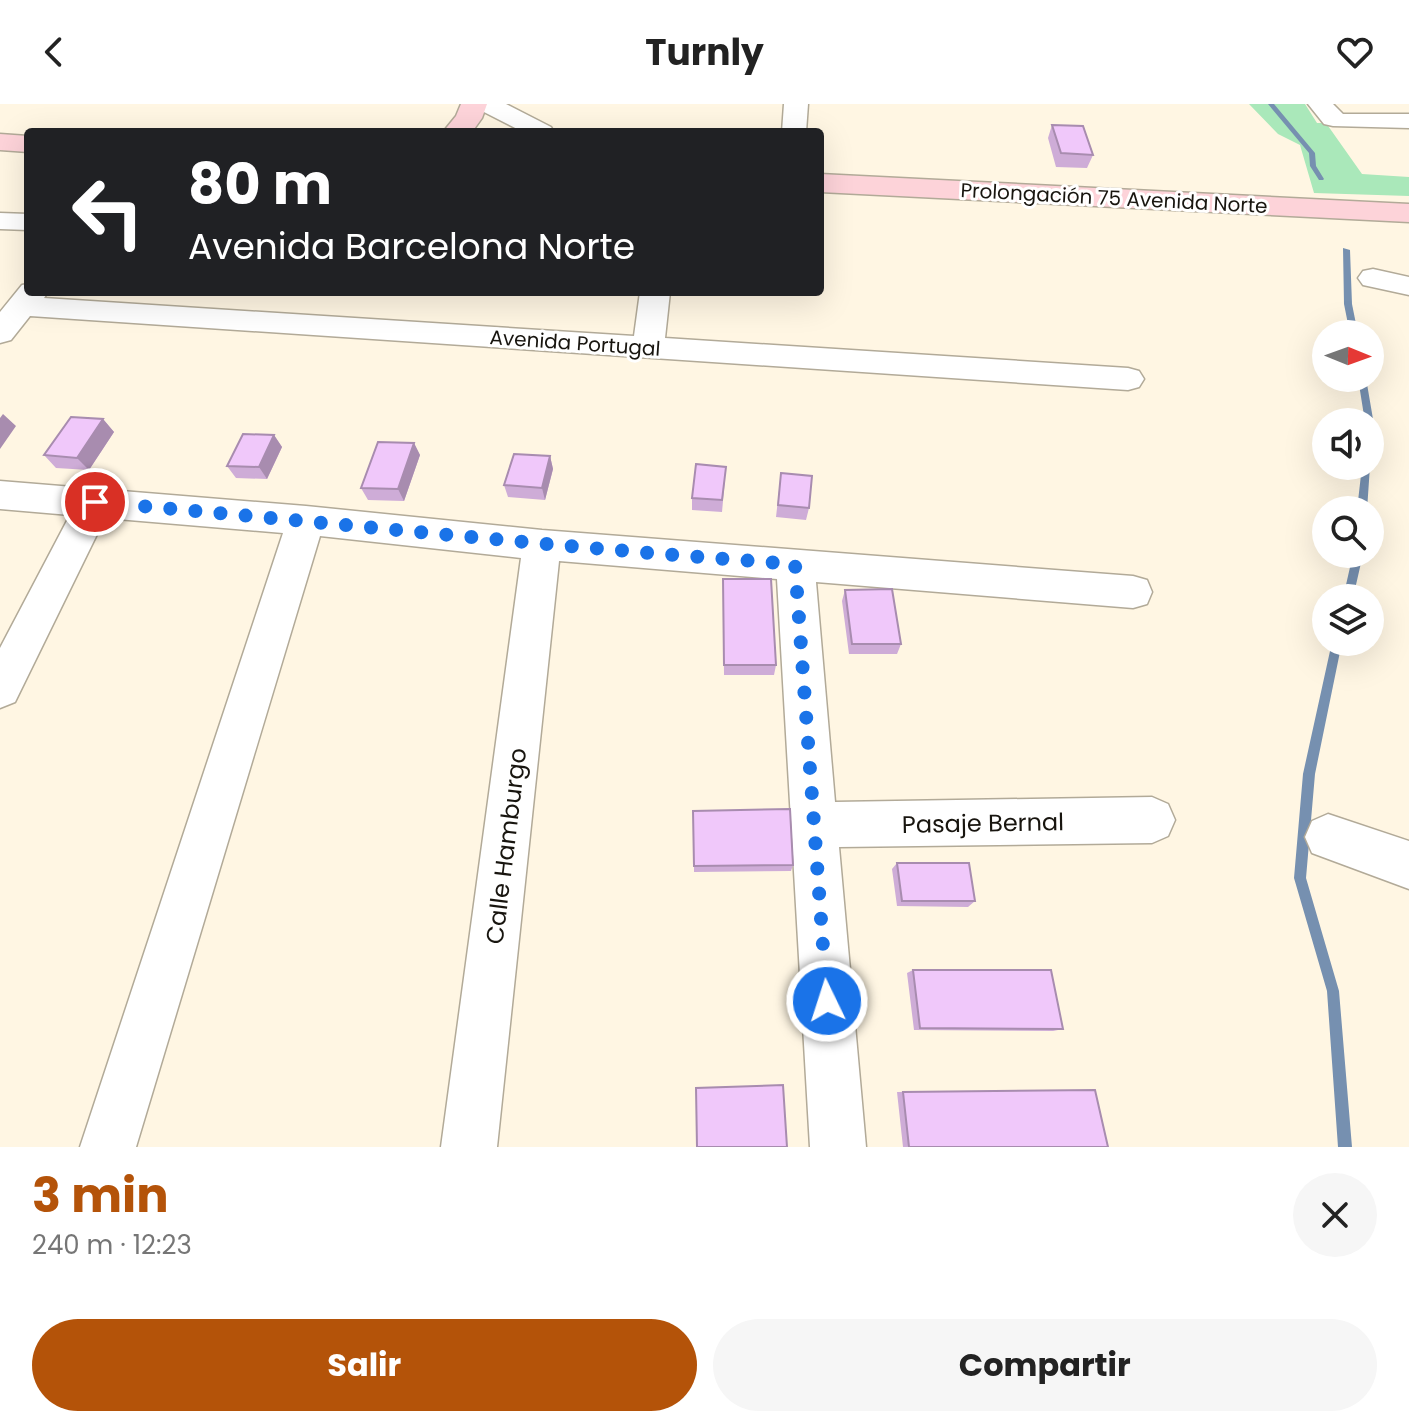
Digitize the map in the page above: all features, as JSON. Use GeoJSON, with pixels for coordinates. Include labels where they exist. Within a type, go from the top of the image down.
{"type":"FeatureCollection","features":[{"type":"Feature","properties":{"kind":"main road"},"geometry":{"type":"LineString","coordinates":[[460,128],[469,118],[474,104]]}},
{"type":"Feature","properties":{"kind":"main road"},"geometry":{"type":"LineString","coordinates":[[0,142],[24,144]]}},
{"type":"Feature","properties":{"kind":"main road","name":"Prolongación 75 Avenida Norte"},"geometry":{"type":"LineString","coordinates":[[824,183],[1409,213]]}},
{"type":"Feature","properties":{"kind":"street"},"geometry":{"type":"LineString","coordinates":[[487,104],[534,128]]}},
{"type":"Feature","properties":{"kind":"street"},"geometry":{"type":"LineString","coordinates":[[794,128],[796,104]]}},
{"type":"Feature","properties":{"kind":"street"},"geometry":{"type":"LineString","coordinates":[[1327,111],[1409,121]]}},
{"type":"Feature","properties":{"kind":"street"},"geometry":{"type":"LineString","coordinates":[[0,221],[24,222]]}},
{"type":"Feature","properties":{"kind":"street"},"geometry":{"type":"LineString","coordinates":[[1373,278],[1409,286]]}},
{"type":"Feature","properties":{"kind":"street"},"geometry":{"type":"LineString","coordinates":[[648,348],[654,296]]}},
{"type":"Feature","properties":{"kind":"street"},"geometry":{"type":"LineString","coordinates":[[0,333],[28,299]]}},
{"type":"Feature","properties":{"kind":"street","name":"Avenida Portugal"},"geometry":{"type":"LineString","coordinates":[[28,299],[648,348],[1128,379]]}},
{"type":"Feature","properties":{"kind":"street"},"geometry":{"type":"LineString","coordinates":[[0,495],[306,520],[542,545],[1133,592]]}},
{"type":"Feature","properties":{"kind":"street"},"geometry":{"type":"LineString","coordinates":[[0,689],[95,502]]}},
{"type":"Feature","properties":{"kind":"street"},"geometry":{"type":"LineString","coordinates":[[108,1147],[306,520]]}},
{"type":"Feature","properties":{"kind":"street","name":"Calle Hamburgo"},"geometry":{"type":"LineString","coordinates":[[469,1147],[542,545]]}},
{"type":"Feature","properties":{"kind":"street"},"geometry":{"type":"LineString","coordinates":[[795,564],[838,1147]]}},
{"type":"Feature","properties":{"kind":"street","name":"Pasaje Bernal"},"geometry":{"type":"LineString","coordinates":[[814,825],[1152,820]]}},
{"type":"Feature","properties":{"kind":"street"},"geometry":{"type":"LineString","coordinates":[[1328,837],[1409,865]]}},
{"type":"Feature","properties":{"kind":"green space"},"geometry":{"type":"Polygon","coordinates":[[[1249,104],[1305,104],[1317,123],[1326,123],[1362,174],[1409,177],[1409,196],[1314,193],[1300,145],[1278,134],[1249,104]]]}},
{"type":"Feature","properties":{"kind":"building"},"geometry":{"type":"Polygon","coordinates":[[[1052,125],[1083,126],[1093,155],[1061,153],[1052,125]]]}},
{"type":"Feature","properties":{"kind":"building"},"geometry":{"type":"Polygon","coordinates":[[[71,417],[103,419],[77,458],[44,455],[71,417]]]}},
{"type":"Feature","properties":{"kind":"building"},"geometry":{"type":"Polygon","coordinates":[[[243,434],[274,435],[259,467],[227,466],[243,434]]]}},
{"type":"Feature","properties":{"kind":"building"},"geometry":{"type":"Polygon","coordinates":[[[378,442],[414,443],[398,489],[361,488],[378,442]]]}},
{"type":"Feature","properties":{"kind":"building"},"geometry":{"type":"Polygon","coordinates":[[[514,454],[550,456],[542,488],[504,485],[514,454]]]}},
{"type":"Feature","properties":{"kind":"building"},"geometry":{"type":"Polygon","coordinates":[[[696,464],[726,467],[722,500],[692,498],[696,464]]]}},
{"type":"Feature","properties":{"kind":"building"},"geometry":{"type":"Polygon","coordinates":[[[781,473],[812,476],[809,508],[778,505],[781,473]]]}},
{"type":"Feature","properties":{"kind":"building"},"geometry":{"type":"Polygon","coordinates":[[[723,579],[771,579],[776,665],[724,665],[723,579]]]}},
{"type":"Feature","properties":{"kind":"building"},"geometry":{"type":"Polygon","coordinates":[[[892,589],[901,644],[852,644],[845,590],[892,589]]]}},
{"type":"Feature","properties":{"kind":"building"},"geometry":{"type":"Polygon","coordinates":[[[790,809],[793,865],[694,866],[693,811],[790,809]]]}},
{"type":"Feature","properties":{"kind":"building"},"geometry":{"type":"Polygon","coordinates":[[[897,863],[969,863],[975,901],[902,901],[897,863]]]}},
{"type":"Feature","properties":{"kind":"building"},"geometry":{"type":"Polygon","coordinates":[[[913,970],[1051,970],[1063,1029],[920,1028],[913,970]]]}},
{"type":"Feature","properties":{"kind":"building"},"geometry":{"type":"Polygon","coordinates":[[[783,1085],[787,1147],[697,1147],[696,1088],[783,1085]]]}},
{"type":"Feature","properties":{"kind":"building"},"geometry":{"type":"Polygon","coordinates":[[[1095,1090],[1108,1147],[909,1147],[903,1092],[1095,1090]]]}},
{"type":"Feature","properties":{"kind":"waterway"},"geometry":{"type":"LineString","coordinates":[[1271,104],[1312,153],[1313,166],[1321,179]]}},
{"type":"Feature","properties":{"kind":"waterway"},"geometry":{"type":"LineString","coordinates":[[1346,250],[1351,320]]}},
{"type":"Feature","properties":{"kind":"waterway"},"geometry":{"type":"LineString","coordinates":[[1364,392],[1367,408]]}},
{"type":"Feature","properties":{"kind":"waterway"},"geometry":{"type":"LineString","coordinates":[[1363,496],[1365,480]]}},
{"type":"Feature","properties":{"kind":"waterway"},"geometry":{"type":"LineString","coordinates":[[1351,584],[1355,568]]}},
{"type":"Feature","properties":{"kind":"waterway"},"geometry":{"type":"LineString","coordinates":[[1334,656],[1309,774],[1300,878],[1333,991],[1345,1147]]}},
{"type":"Feature","properties":{"kind":"route"},"geometry":{"type":"LineString","coordinates":[[95,502],[542,545],[795,564],[827,1001]]}}]}
